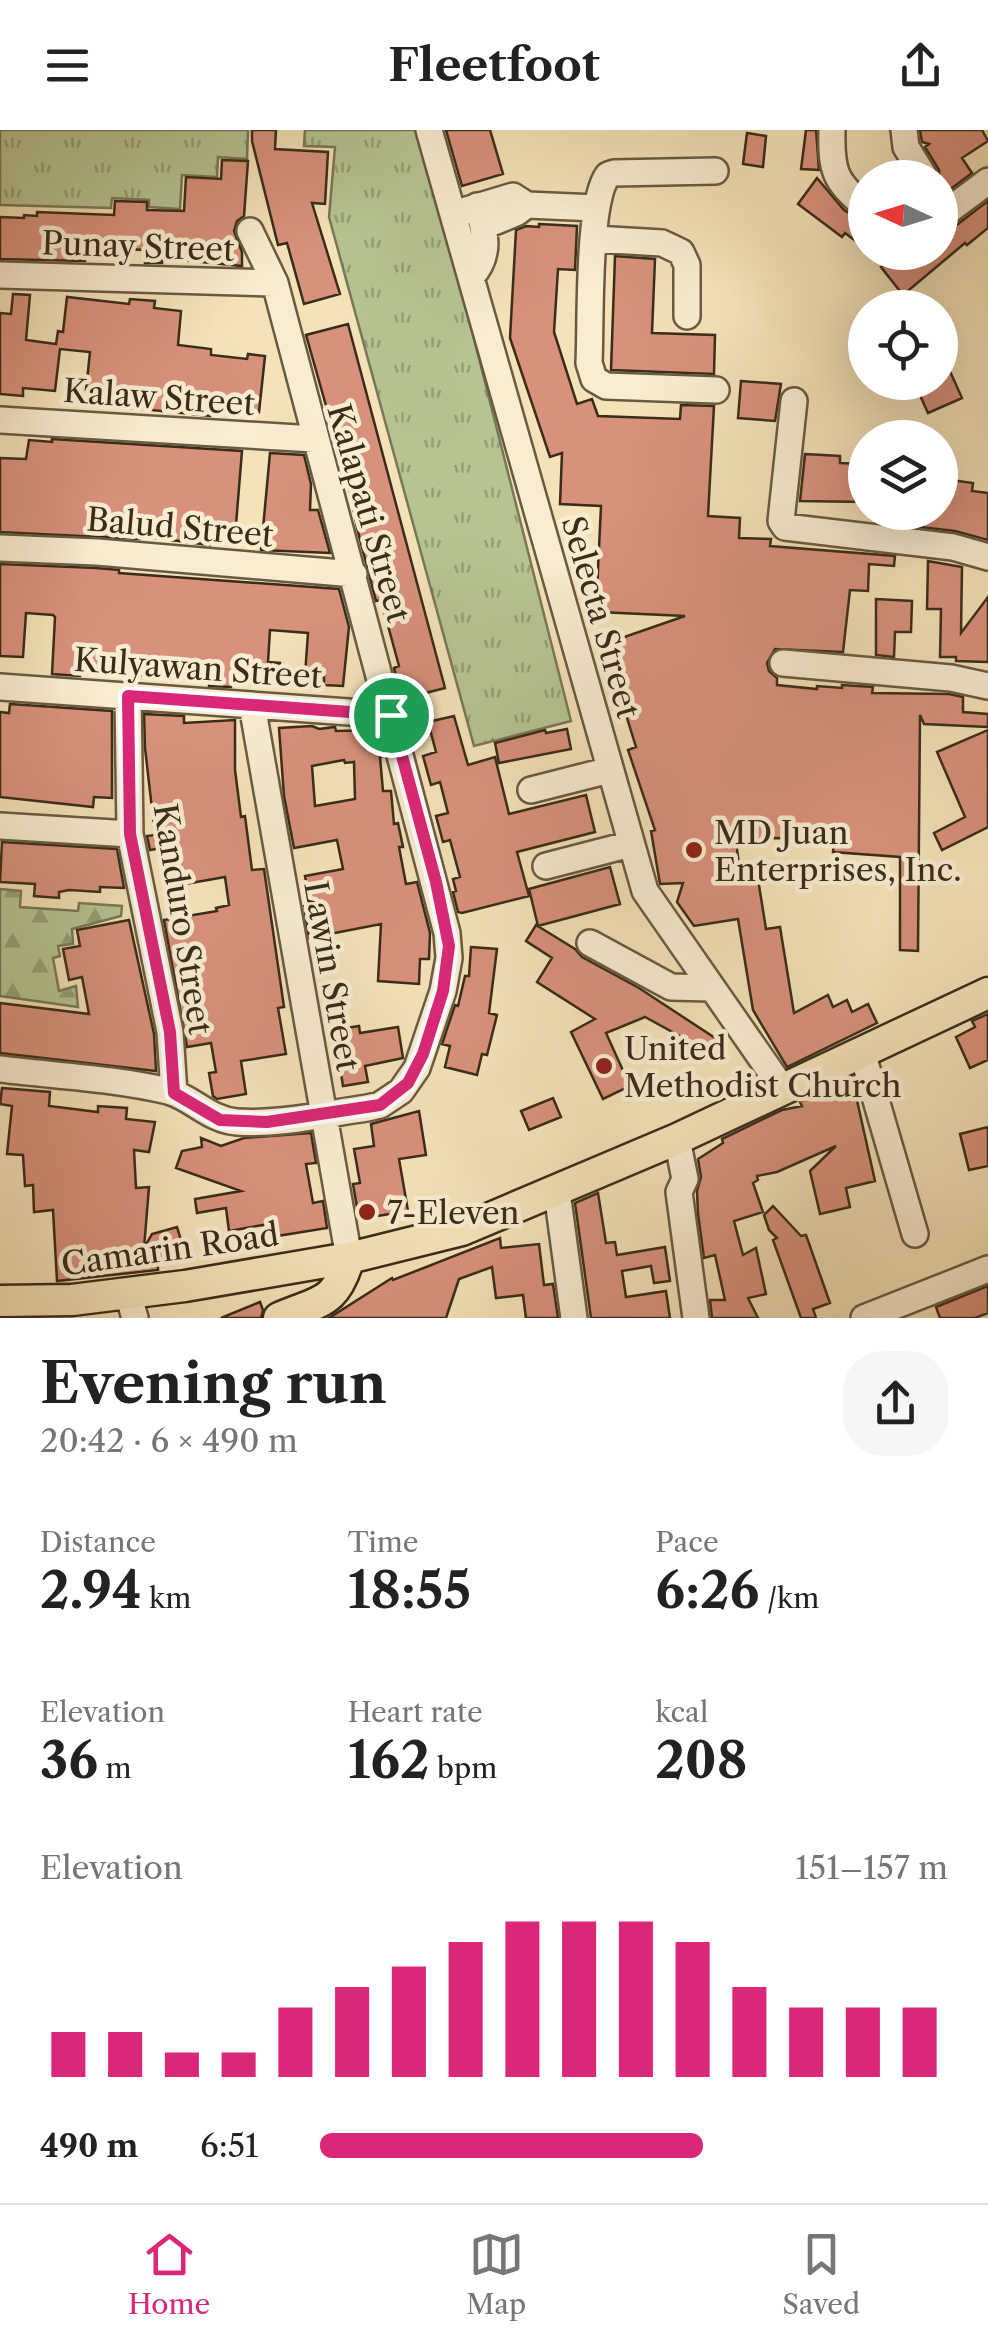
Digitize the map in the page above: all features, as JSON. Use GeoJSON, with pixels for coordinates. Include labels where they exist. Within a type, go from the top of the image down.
{"type":"FeatureCollection","features":[{"type":"Feature","properties":{"kind":"main road","name":"Camarin Road"},"geometry":{"type":"LineString","coordinates":[[0,1301],[74,1309],[131,1306],[462,1230],[668,1143],[988,994]]}},
{"type":"Feature","properties":{"kind":"main road"},"geometry":{"type":"LineString","coordinates":[[272,1271],[281,1317],[333,1295],[342,1284],[349,1258]]}},
{"type":"Feature","properties":{"kind":"street","name":"Selecta Street"},"geometry":{"type":"LineString","coordinates":[[429,130],[471,215],[470,277],[645,892],[782,1088]]}},
{"type":"Feature","properties":{"kind":"street"},"geometry":{"type":"LineString","coordinates":[[832,130],[834,173],[848,193]]}},
{"type":"Feature","properties":{"kind":"street"},"geometry":{"type":"LineString","coordinates":[[904,130],[906,148],[914,160]]}},
{"type":"Feature","properties":{"kind":"street"},"geometry":{"type":"LineString","coordinates":[[715,171],[608,175],[596,208],[589,364],[594,380],[612,386],[716,390]]}},
{"type":"Feature","properties":{"kind":"street"},"geometry":{"type":"LineString","coordinates":[[958,199],[988,181]]}},
{"type":"Feature","properties":{"kind":"street"},"geometry":{"type":"LineString","coordinates":[[471,215],[516,213],[527,205],[596,208]]}},
{"type":"Feature","properties":{"kind":"street","name":"Kalapati Street"},"geometry":{"type":"LineString","coordinates":[[250,231],[275,284],[447,933],[449,958],[443,991],[423,1054],[401,1092],[380,1105],[323,1114]]}},
{"type":"Feature","properties":{"kind":"street"},"geometry":{"type":"LineString","coordinates":[[594,240],[662,243],[681,252],[686,265],[686,316]]}},
{"type":"Feature","properties":{"kind":"street","name":"Punay Street"},"geometry":{"type":"LineString","coordinates":[[0,275],[275,284]]}},
{"type":"Feature","properties":{"kind":"street"},"geometry":{"type":"LineString","coordinates":[[794,401],[781,521],[784,527],[953,547],[988,557]]}},
{"type":"Feature","properties":{"kind":"street","name":"Kalaw Street"},"geometry":{"type":"LineString","coordinates":[[0,420],[314,440]]}},
{"type":"Feature","properties":{"kind":"street","name":"Balud Street"},"geometry":{"type":"LineString","coordinates":[[0,548],[97,552],[354,574]]}},
{"type":"Feature","properties":{"kind":"street"},"geometry":{"type":"LineString","coordinates":[[783,663],[952,678],[988,686]]}},
{"type":"Feature","properties":{"kind":"street","name":"Kulyawan Street"},"geometry":{"type":"LineString","coordinates":[[0,687],[391,715]]}},
{"type":"Feature","properties":{"kind":"street","name":"Kanduro Street"},"geometry":{"type":"LineString","coordinates":[[128,696],[130,834],[170,1032],[174,1093]]}},
{"type":"Feature","properties":{"kind":"street","name":"Lawin Street"},"geometry":{"type":"LineString","coordinates":[[252,705],[349,1258]]}},
{"type":"Feature","properties":{"kind":"street"},"geometry":{"type":"LineString","coordinates":[[531,790],[610,770]]}},
{"type":"Feature","properties":{"kind":"street"},"geometry":{"type":"LineString","coordinates":[[0,826],[130,834]]}},
{"type":"Feature","properties":{"kind":"street"},"geometry":{"type":"LineString","coordinates":[[546,866],[631,844]]}},
{"type":"Feature","properties":{"kind":"street"},"geometry":{"type":"LineString","coordinates":[[590,943],[670,986],[710,988]]}},
{"type":"Feature","properties":{"kind":"street"},"geometry":{"type":"LineString","coordinates":[[862,1052],[915,1234]]}},
{"type":"Feature","properties":{"kind":"street"},"geometry":{"type":"LineString","coordinates":[[0,1070],[174,1093],[220,1120],[267,1122],[323,1114]]}},
{"type":"Feature","properties":{"kind":"street"},"geometry":{"type":"LineString","coordinates":[[668,1143],[685,1179],[679,1192],[696,1318]]}},
{"type":"Feature","properties":{"kind":"street"},"geometry":{"type":"LineString","coordinates":[[557,1192],[574,1318]]}},
{"type":"Feature","properties":{"kind":"street"},"geometry":{"type":"LineString","coordinates":[[864,1318],[988,1268]]}},
{"type":"Feature","properties":{"kind":"green space"},"geometry":{"type":"Polygon","coordinates":[[[0,130],[248,130],[247,159],[218,157],[217,177],[182,175],[180,209],[149,207],[149,200],[112,198],[111,208],[0,205],[0,130]]]}},
{"type":"Feature","properties":{"kind":"green space"},"geometry":{"type":"Polygon","coordinates":[[[305,130],[421,130],[571,721],[474,746],[329,217],[335,147],[304,146],[305,130]]]}},
{"type":"Feature","properties":{"kind":"green space"},"geometry":{"type":"Polygon","coordinates":[[[0,889],[21,891],[20,907],[78,911],[79,903],[122,906],[121,916],[72,929],[73,944],[58,946],[60,956],[53,958],[59,991],[76,986],[78,1007],[0,996],[0,889]]]}},
{"type":"Feature","properties":{"kind":"building"},"geometry":{"type":"Polygon","coordinates":[[[252,130],[276,130],[275,149],[328,152],[325,204],[312,203],[340,294],[304,304],[287,243],[278,245],[252,130]]]}},
{"type":"Feature","properties":{"kind":"building"},"geometry":{"type":"Polygon","coordinates":[[[446,130],[490,130],[503,174],[462,186],[446,130]]]}},
{"type":"Feature","properties":{"kind":"building"},"geometry":{"type":"Polygon","coordinates":[[[806,130],[816,130],[819,170],[801,169],[806,130]]]}},
{"type":"Feature","properties":{"kind":"building"},"geometry":{"type":"Polygon","coordinates":[[[920,130],[982,130],[988,141],[962,158],[972,173],[958,184],[958,160],[933,160],[925,147],[929,144],[922,142],[920,130]]]}},
{"type":"Feature","properties":{"kind":"building"},"geometry":{"type":"Polygon","coordinates":[[[747,133],[766,136],[763,167],[743,164],[747,133]]]}},
{"type":"Feature","properties":{"kind":"building"},"geometry":{"type":"Polygon","coordinates":[[[222,160],[248,161],[244,216],[237,221],[234,231],[242,252],[242,266],[162,258],[162,263],[145,263],[146,250],[102,248],[101,259],[85,261],[0,259],[0,217],[24,218],[37,216],[37,212],[114,215],[115,201],[147,202],[147,210],[184,211],[186,177],[221,179],[222,160]]]}},
{"type":"Feature","properties":{"kind":"building"},"geometry":{"type":"Polygon","coordinates":[[[817,178],[848,212],[848,235],[842,237],[798,204],[817,178]]]}},
{"type":"Feature","properties":{"kind":"building"},"geometry":{"type":"Polygon","coordinates":[[[988,201],[988,228],[958,249],[958,224],[988,201]]]}},
{"type":"Feature","properties":{"kind":"building"},"geometry":{"type":"Polygon","coordinates":[[[539,224],[577,226],[575,270],[558,269],[554,332],[577,404],[592,399],[598,416],[680,419],[681,405],[714,406],[708,516],[740,518],[739,538],[771,539],[770,546],[895,556],[894,566],[869,564],[868,591],[850,590],[843,652],[775,649],[767,663],[777,685],[817,689],[842,685],[873,687],[872,693],[949,694],[963,697],[963,712],[988,714],[988,727],[924,724],[920,715],[918,951],[900,950],[900,857],[833,852],[834,842],[776,838],[736,841],[741,882],[758,879],[766,929],[780,927],[794,1013],[828,995],[833,1007],[847,1000],[852,1012],[868,1004],[877,1023],[787,1067],[753,1010],[738,919],[694,926],[677,902],[683,883],[660,884],[651,831],[655,830],[628,750],[636,747],[604,644],[685,616],[599,612],[601,506],[560,504],[562,453],[550,457],[510,338],[516,230],[539,224]]]}},
{"type":"Feature","properties":{"kind":"building"},"geometry":{"type":"Polygon","coordinates":[[[615,256],[655,259],[652,333],[715,335],[714,374],[611,370],[615,256]]]}},
{"type":"Feature","properties":{"kind":"building"},"geometry":{"type":"Polygon","coordinates":[[[883,270],[933,270],[909,290],[899,290],[883,270]]]}},
{"type":"Feature","properties":{"kind":"building"},"geometry":{"type":"Polygon","coordinates":[[[13,294],[30,295],[26,340],[56,344],[58,331],[63,332],[67,297],[129,304],[130,299],[155,301],[154,308],[181,311],[178,345],[211,349],[211,355],[247,359],[248,354],[265,356],[259,412],[242,410],[243,404],[212,401],[210,416],[131,408],[132,400],[116,398],[116,393],[86,390],[90,352],[60,349],[55,391],[23,388],[23,396],[0,394],[0,313],[11,314],[13,294]]]}},
{"type":"Feature","properties":{"kind":"building"},"geometry":{"type":"Polygon","coordinates":[[[348,324],[445,688],[402,699],[394,668],[399,666],[381,600],[376,601],[343,454],[340,455],[306,335],[348,324]]]}},
{"type":"Feature","properties":{"kind":"building"},"geometry":{"type":"Polygon","coordinates":[[[741,381],[781,384],[775,421],[738,418],[741,381]]]}},
{"type":"Feature","properties":{"kind":"building"},"geometry":{"type":"Polygon","coordinates":[[[922,400],[957,400],[928,413],[922,400]]]}},
{"type":"Feature","properties":{"kind":"building"},"geometry":{"type":"Polygon","coordinates":[[[29,440],[242,451],[235,537],[211,535],[210,545],[140,536],[0,532],[0,458],[26,459],[29,440]]]}},
{"type":"Feature","properties":{"kind":"building"},"geometry":{"type":"Polygon","coordinates":[[[270,453],[304,455],[311,484],[310,510],[318,510],[330,553],[261,550],[270,453]]]}},
{"type":"Feature","properties":{"kind":"building"},"geometry":{"type":"Polygon","coordinates":[[[805,454],[840,456],[840,463],[848,463],[848,502],[800,501],[805,454]]]}},
{"type":"Feature","properties":{"kind":"building"},"geometry":{"type":"Polygon","coordinates":[[[958,481],[973,483],[972,491],[988,493],[988,540],[946,530],[958,530],[958,481]]]}},
{"type":"Feature","properties":{"kind":"building"},"geometry":{"type":"Polygon","coordinates":[[[928,561],[962,567],[961,633],[988,597],[988,662],[940,657],[941,609],[927,609],[928,561]]]}},
{"type":"Feature","properties":{"kind":"building"},"geometry":{"type":"Polygon","coordinates":[[[0,564],[96,568],[119,573],[339,589],[349,627],[343,686],[324,685],[324,676],[305,675],[308,633],[270,630],[268,662],[280,663],[279,678],[232,675],[231,687],[209,686],[210,670],[151,666],[150,676],[80,671],[80,676],[52,674],[53,615],[26,613],[23,657],[0,656],[0,564]]]}},
{"type":"Feature","properties":{"kind":"building"},"geometry":{"type":"Polygon","coordinates":[[[876,599],[912,601],[911,632],[895,632],[894,657],[876,655],[876,599]]]}},
{"type":"Feature","properties":{"kind":"building"},"geometry":{"type":"Polygon","coordinates":[[[10,704],[112,711],[112,798],[94,797],[93,807],[0,797],[0,712],[9,713],[10,704]]]}},
{"type":"Feature","properties":{"kind":"building"},"geometry":{"type":"Polygon","coordinates":[[[144,714],[184,716],[184,723],[235,720],[235,770],[241,817],[245,816],[252,870],[264,869],[284,1007],[278,1008],[286,1054],[241,1061],[246,1094],[217,1099],[213,1096],[209,1073],[216,1072],[211,1043],[187,1047],[164,920],[217,911],[216,908],[229,905],[225,877],[168,887],[162,848],[150,850],[147,836],[155,835],[144,714]]]}},
{"type":"Feature","properties":{"kind":"building"},"geometry":{"type":"Polygon","coordinates":[[[454,716],[468,765],[495,757],[509,814],[586,795],[595,832],[517,852],[529,896],[462,913],[458,912],[453,892],[453,879],[460,877],[450,840],[443,842],[436,816],[448,813],[440,782],[431,785],[423,756],[436,752],[428,722],[454,716]]]}},
{"type":"Feature","properties":{"kind":"building"},"geometry":{"type":"Polygon","coordinates":[[[279,728],[377,730],[383,756],[383,791],[391,791],[406,884],[417,882],[430,933],[429,959],[420,959],[419,984],[378,981],[381,924],[309,938],[304,906],[310,905],[305,876],[343,869],[337,840],[294,848],[284,796],[279,728]],[[344,760],[312,766],[315,806],[355,799],[354,762],[344,760]]]}},
{"type":"Feature","properties":{"kind":"building"},"geometry":{"type":"Polygon","coordinates":[[[567,729],[571,749],[499,763],[495,743],[545,730],[546,733],[567,729]]]}},
{"type":"Feature","properties":{"kind":"building"},"geometry":{"type":"Polygon","coordinates":[[[988,730],[988,827],[942,850],[934,833],[965,817],[937,752],[988,730]]]}},
{"type":"Feature","properties":{"kind":"building"},"geometry":{"type":"Polygon","coordinates":[[[2,842],[117,849],[124,888],[100,887],[100,892],[69,890],[59,892],[59,898],[34,896],[35,884],[0,882],[2,842]]]}},
{"type":"Feature","properties":{"kind":"building"},"geometry":{"type":"Polygon","coordinates":[[[610,867],[620,904],[538,926],[529,889],[610,867]]]}},
{"type":"Feature","properties":{"kind":"building"},"geometry":{"type":"Polygon","coordinates":[[[129,920],[154,1034],[156,1071],[0,1053],[0,1003],[89,1014],[82,977],[69,980],[63,949],[80,946],[77,930],[129,920]]]}},
{"type":"Feature","properties":{"kind":"building"},"geometry":{"type":"Polygon","coordinates":[[[536,925],[715,1038],[707,1051],[645,1017],[606,1033],[630,1086],[603,1099],[571,1032],[595,1019],[537,982],[552,958],[526,941],[536,925]]]}},
{"type":"Feature","properties":{"kind":"building"},"geometry":{"type":"Polygon","coordinates":[[[471,947],[497,949],[489,1013],[497,1015],[487,1055],[482,1054],[477,1075],[445,1067],[450,1046],[442,1044],[465,976],[469,976],[471,947]]]}},
{"type":"Feature","properties":{"kind":"building"},"geometry":{"type":"Polygon","coordinates":[[[988,1014],[988,1060],[970,1068],[956,1037],[975,1027],[972,1021],[988,1014]]]}},
{"type":"Feature","properties":{"kind":"building"},"geometry":{"type":"Polygon","coordinates":[[[359,1026],[360,1033],[398,1027],[403,1058],[365,1066],[368,1082],[343,1086],[334,1030],[359,1026]]]}},
{"type":"Feature","properties":{"kind":"building"},"geometry":{"type":"Polygon","coordinates":[[[852,1078],[875,1181],[846,1188],[850,1207],[820,1214],[810,1171],[836,1146],[777,1172],[757,1176],[753,1183],[763,1212],[734,1221],[743,1255],[756,1248],[766,1294],[748,1298],[758,1318],[712,1318],[710,1300],[725,1300],[715,1255],[704,1258],[698,1214],[698,1159],[723,1143],[722,1139],[782,1110],[802,1106],[800,1102],[804,1100],[836,1094],[834,1086],[852,1078]]]}},
{"type":"Feature","properties":{"kind":"building"},"geometry":{"type":"Polygon","coordinates":[[[2,1088],[50,1092],[49,1106],[98,1112],[98,1106],[127,1108],[126,1119],[155,1122],[149,1152],[134,1150],[136,1188],[149,1187],[144,1248],[152,1234],[177,1227],[185,1253],[158,1261],[158,1270],[57,1281],[53,1210],[34,1212],[33,1185],[25,1186],[23,1155],[7,1154],[12,1106],[0,1104],[2,1088]]]}},
{"type":"Feature","properties":{"kind":"building"},"geometry":{"type":"Polygon","coordinates":[[[553,1098],[561,1117],[529,1130],[521,1111],[553,1098]]]}},
{"type":"Feature","properties":{"kind":"building"},"geometry":{"type":"Polygon","coordinates":[[[419,1111],[426,1155],[399,1159],[408,1211],[359,1219],[353,1184],[360,1183],[354,1149],[374,1146],[371,1124],[419,1111]]]}},
{"type":"Feature","properties":{"kind":"building"},"geometry":{"type":"Polygon","coordinates":[[[988,1127],[988,1166],[969,1170],[960,1134],[988,1127]]]}},
{"type":"Feature","properties":{"kind":"building"},"geometry":{"type":"Polygon","coordinates":[[[311,1133],[316,1163],[306,1164],[313,1203],[323,1201],[327,1228],[265,1238],[263,1225],[229,1231],[226,1208],[197,1213],[195,1199],[241,1191],[176,1168],[182,1151],[202,1147],[201,1138],[221,1146],[244,1138],[311,1133]]]}},
{"type":"Feature","properties":{"kind":"building"},"geometry":{"type":"Polygon","coordinates":[[[598,1193],[606,1243],[615,1242],[617,1255],[665,1247],[670,1281],[654,1283],[651,1266],[622,1271],[626,1297],[666,1291],[670,1318],[591,1318],[575,1203],[598,1193]]]}},
{"type":"Feature","properties":{"kind":"building"},"geometry":{"type":"Polygon","coordinates":[[[773,1206],[801,1236],[806,1235],[830,1303],[813,1309],[816,1318],[801,1318],[773,1240],[777,1238],[769,1230],[764,1215],[773,1206]]]}},
{"type":"Feature","properties":{"kind":"building"},"geometry":{"type":"Polygon","coordinates":[[[500,1238],[501,1248],[539,1244],[544,1285],[553,1284],[558,1318],[526,1318],[523,1295],[496,1298],[492,1267],[459,1279],[446,1318],[329,1318],[392,1278],[500,1238]]]}},
{"type":"Feature","properties":{"kind":"building"},"geometry":{"type":"Polygon","coordinates":[[[988,1286],[988,1313],[975,1318],[940,1318],[936,1307],[988,1286]]]}},
{"type":"Feature","properties":{"kind":"building"},"geometry":{"type":"Polygon","coordinates":[[[260,1302],[261,1318],[221,1318],[260,1302]]]}},
{"type":"Feature","properties":{"kind":"place","name":"MD Juan Enterprises, Inc."},"geometry":{"type":"Point","coordinates":[694,850]}},
{"type":"Feature","properties":{"kind":"place","name":"United Methodist Church"},"geometry":{"type":"Point","coordinates":[604,1066]}},
{"type":"Feature","properties":{"kind":"place","name":"7-Eleven"},"geometry":{"type":"Point","coordinates":[367,1212]}},
{"type":"Feature","properties":{"kind":"route"},"geometry":{"type":"LineString","coordinates":[[128,696],[391,715],[449,946],[443,991],[423,1054],[401,1092],[380,1105],[267,1122],[220,1120],[174,1093],[170,1032],[130,834],[128,696]]}}]}
